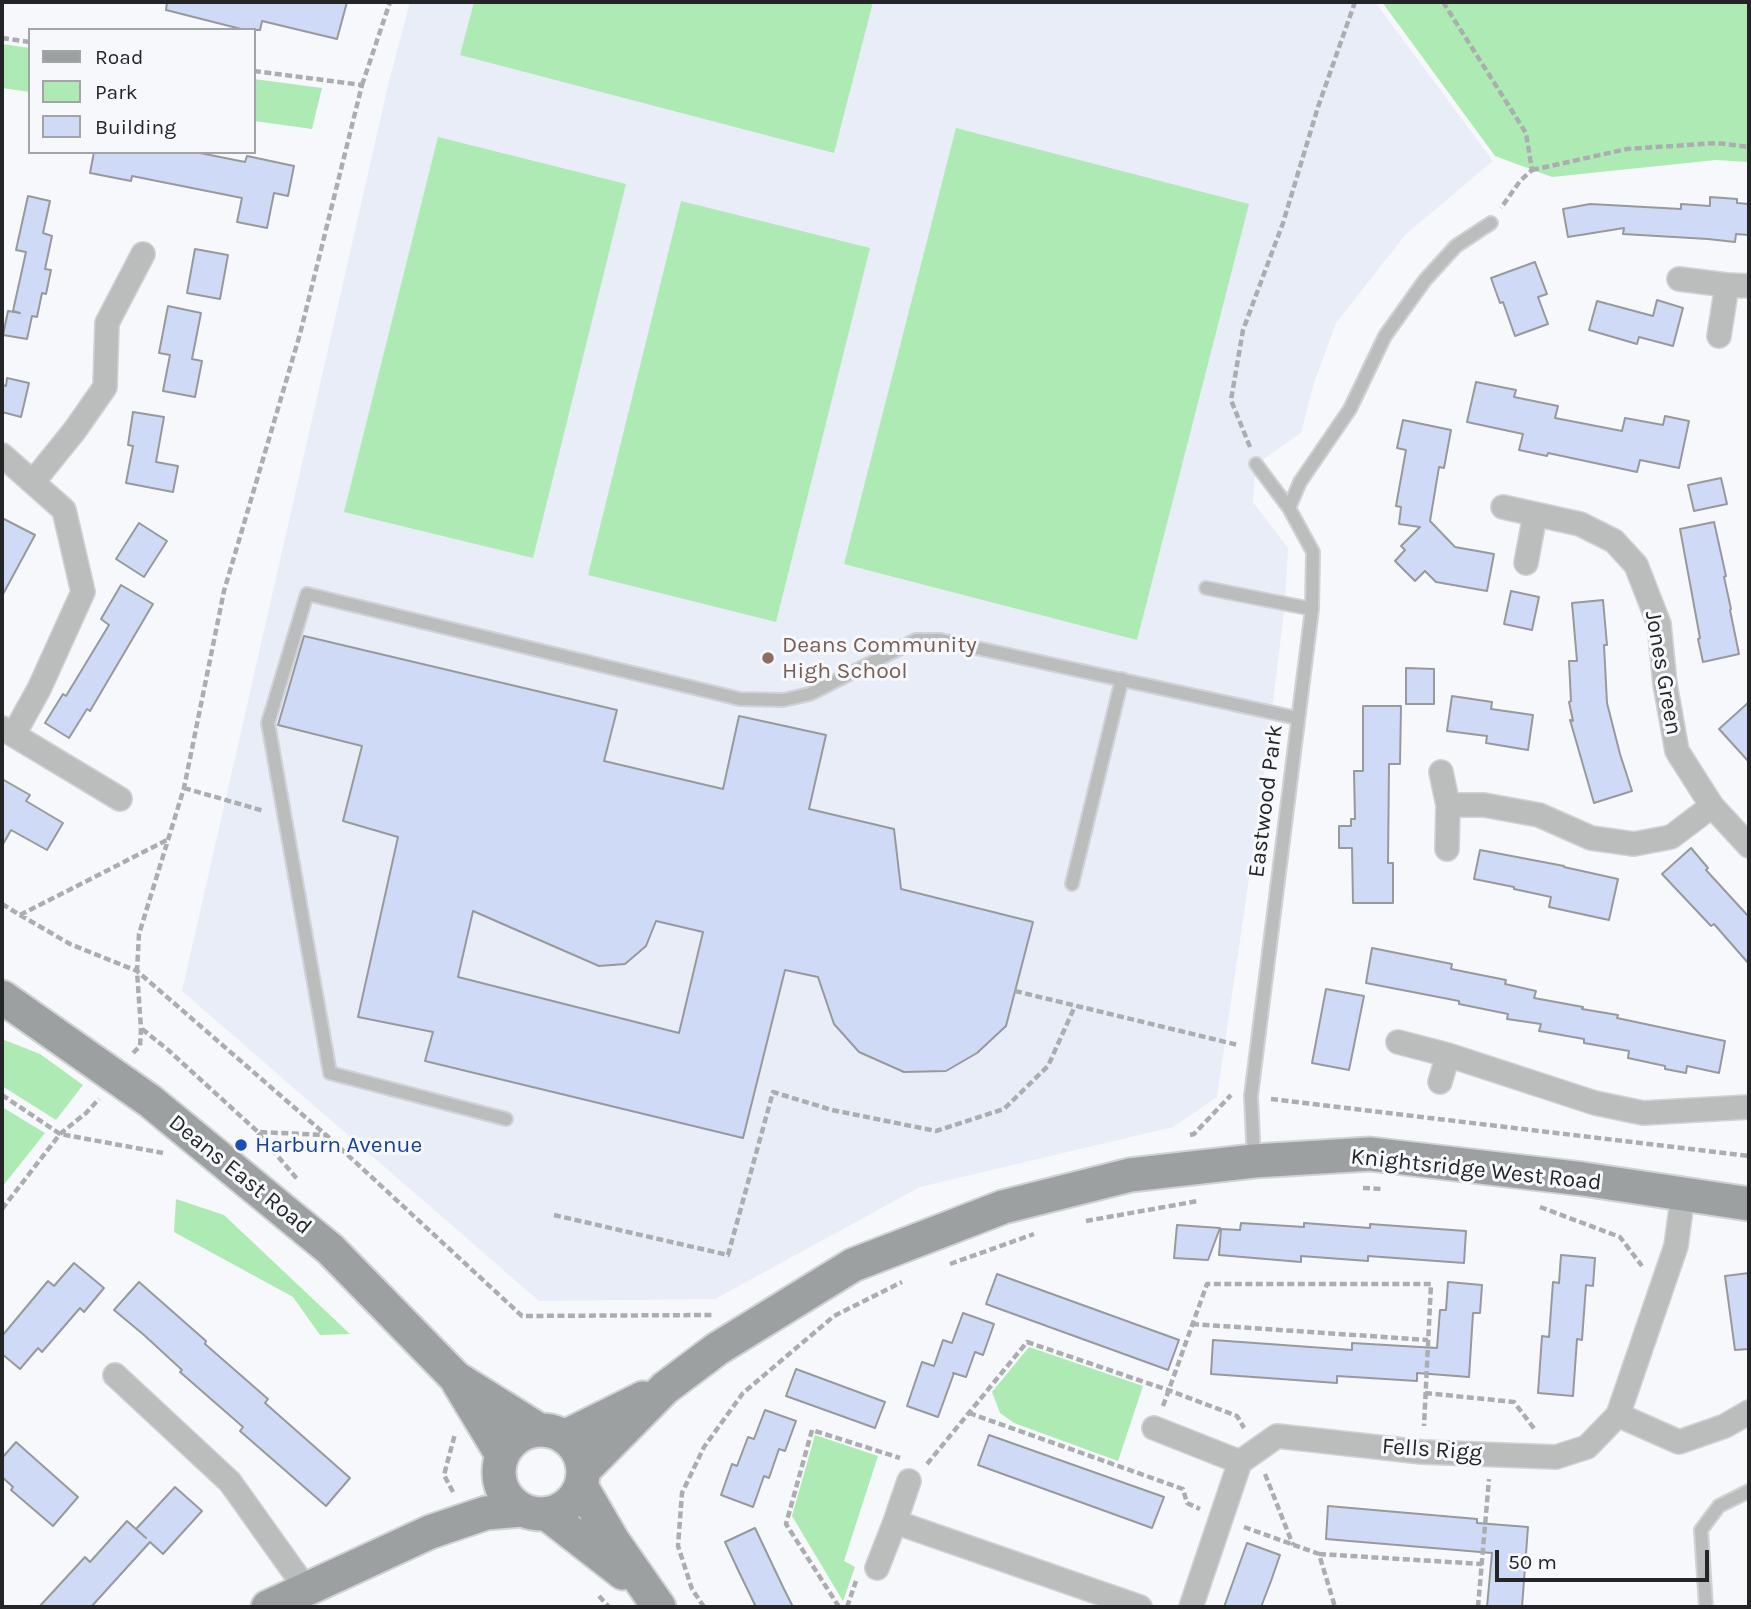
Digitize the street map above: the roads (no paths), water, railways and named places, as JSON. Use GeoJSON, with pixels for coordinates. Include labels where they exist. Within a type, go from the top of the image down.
{"type":"FeatureCollection","features":[{"type":"Feature","properties":{"kind":"street"},"geometry":{"type":"LineString","coordinates":[[33,482],[105,387],[107,323],[144,254]]}},
{"type":"Feature","properties":{"kind":"street"},"geometry":{"type":"LineString","coordinates":[[1679,279],[1738,286],[1719,336]]}},
{"type":"Feature","properties":{"kind":"street"},"geometry":{"type":"LineString","coordinates":[[2,455],[64,510],[83,592],[39,689],[8,731],[120,799]]}},
{"type":"Feature","properties":{"kind":"street","name":"Jones Green"},"geometry":{"type":"LineString","coordinates":[[1503,507],[1580,524],[1614,541],[1636,565],[1659,624],[1665,684],[1677,751],[1712,806],[1749,846]]}},
{"type":"Feature","properties":{"kind":"street"},"geometry":{"type":"LineString","coordinates":[[1526,563],[1535,514]]}},
{"type":"Feature","properties":{"kind":"street"},"geometry":{"type":"LineString","coordinates":[[1441,772],[1448,805],[1447,849]]}},
{"type":"Feature","properties":{"kind":"street"},"geometry":{"type":"LineString","coordinates":[[1448,805],[1483,805],[1539,815],[1591,838],[1634,844],[1671,837],[1712,806]]}},
{"type":"Feature","properties":{"kind":"street","name":"Deans East Road"},"geometry":{"type":"LineString","coordinates":[[2,997],[150,1101],[330,1249],[456,1378],[551,1433]]}},
{"type":"Feature","properties":{"kind":"street"},"geometry":{"type":"LineString","coordinates":[[1398,1042],[1448,1055],[1595,1103],[1643,1113],[1749,1107]]}},
{"type":"Feature","properties":{"kind":"street"},"geometry":{"type":"LineString","coordinates":[[1440,1082],[1448,1055]]}},
{"type":"Feature","properties":{"kind":"street","name":"Knightsridge West Road"},"geometry":{"type":"LineString","coordinates":[[582,1479],[665,1388],[717,1349],[853,1265],[1003,1207],[1130,1175],[1254,1161],[1370,1154],[1583,1179],[1749,1204]]}},
{"type":"Feature","properties":{"kind":"street","name":"Fells Rigg"},"geometry":{"type":"LineString","coordinates":[[1248,1457],[1277,1436],[1422,1452],[1556,1457],[1587,1447],[1618,1415],[1676,1246],[1683,1194]]}},
{"type":"Feature","properties":{"kind":"street"},"geometry":{"type":"LineString","coordinates":[[115,1375],[229,1482],[307,1590]]}},
{"type":"Feature","properties":{"kind":"street","name":"Deans East Road"},"geometry":{"type":"LineString","coordinates":[[456,1378],[500,1464]]}},
{"type":"Feature","properties":{"kind":"street","name":"Knightsridge West Road"},"geometry":{"type":"LineString","coordinates":[[551,1433],[665,1388]]}},
{"type":"Feature","properties":{"kind":"street"},"geometry":{"type":"LineString","coordinates":[[1618,1415],[1679,1442],[1725,1426],[1749,1412]]}},
{"type":"Feature","properties":{"kind":"street"},"geometry":{"type":"LineString","coordinates":[[1154,1428],[1248,1457],[1221,1518],[1191,1607]]}},
{"type":"Feature","properties":{"kind":"street"},"geometry":{"type":"LineString","coordinates":[[430,1532],[461,1507],[500,1464],[510,1442],[524,1433],[551,1433],[574,1446],[580,1458],[582,1479],[613,1541],[654,1601]]}},
{"type":"Feature","properties":{"kind":"street"},"geometry":{"type":"LineString","coordinates":[[500,1464],[500,1484],[512,1504],[534,1512],[599,1553],[654,1601]]}},
{"type":"Feature","properties":{"kind":"street"},"geometry":{"type":"LineString","coordinates":[[877,1568],[917,1473]]}},
{"type":"Feature","properties":{"kind":"street"},"geometry":{"type":"LineString","coordinates":[[268,1607],[430,1532],[486,1513],[561,1509],[573,1500],[582,1479]]}},
{"type":"Feature","properties":{"kind":"street"},"geometry":{"type":"LineString","coordinates":[[895,1522],[1140,1607]]}},
{"type":"Feature","properties":{"kind":"lane"},"geometry":{"type":"LineString","coordinates":[[1289,508],[1300,482],[1350,409],[1385,336],[1425,280],[1456,247],[1491,223]]}},
{"type":"Feature","properties":{"kind":"lane","name":"Eastwood Park"},"geometry":{"type":"LineString","coordinates":[[1254,1161],[1251,1096],[1312,609],[1313,552],[1289,508],[1256,464]]}},
{"type":"Feature","properties":{"kind":"lane"},"geometry":{"type":"LineString","coordinates":[[1206,588],[1312,609]]}},
{"type":"Feature","properties":{"kind":"lane"},"geometry":{"type":"LineString","coordinates":[[506,1119],[330,1073],[268,723],[307,594],[740,699],[783,700],[810,694],[916,640],[940,640],[1297,718]]}},
{"type":"Feature","properties":{"kind":"lane"},"geometry":{"type":"LineString","coordinates":[[1072,884],[1122,679]]}},
{"type":"Feature","properties":{"kind":"lane"},"geometry":{"type":"LineString","coordinates":[[1706,1607],[1701,1530],[1719,1506],[1749,1491]]}},
{"type":"Feature","properties":{"kind":"place","name":"Deans Community High School"},"geometry":{"type":"Point","coordinates":[768,658]}},
{"type":"Feature","properties":{"kind":"place","name":"Harburn Avenue"},"geometry":{"type":"Point","coordinates":[241,1145]}}]}
